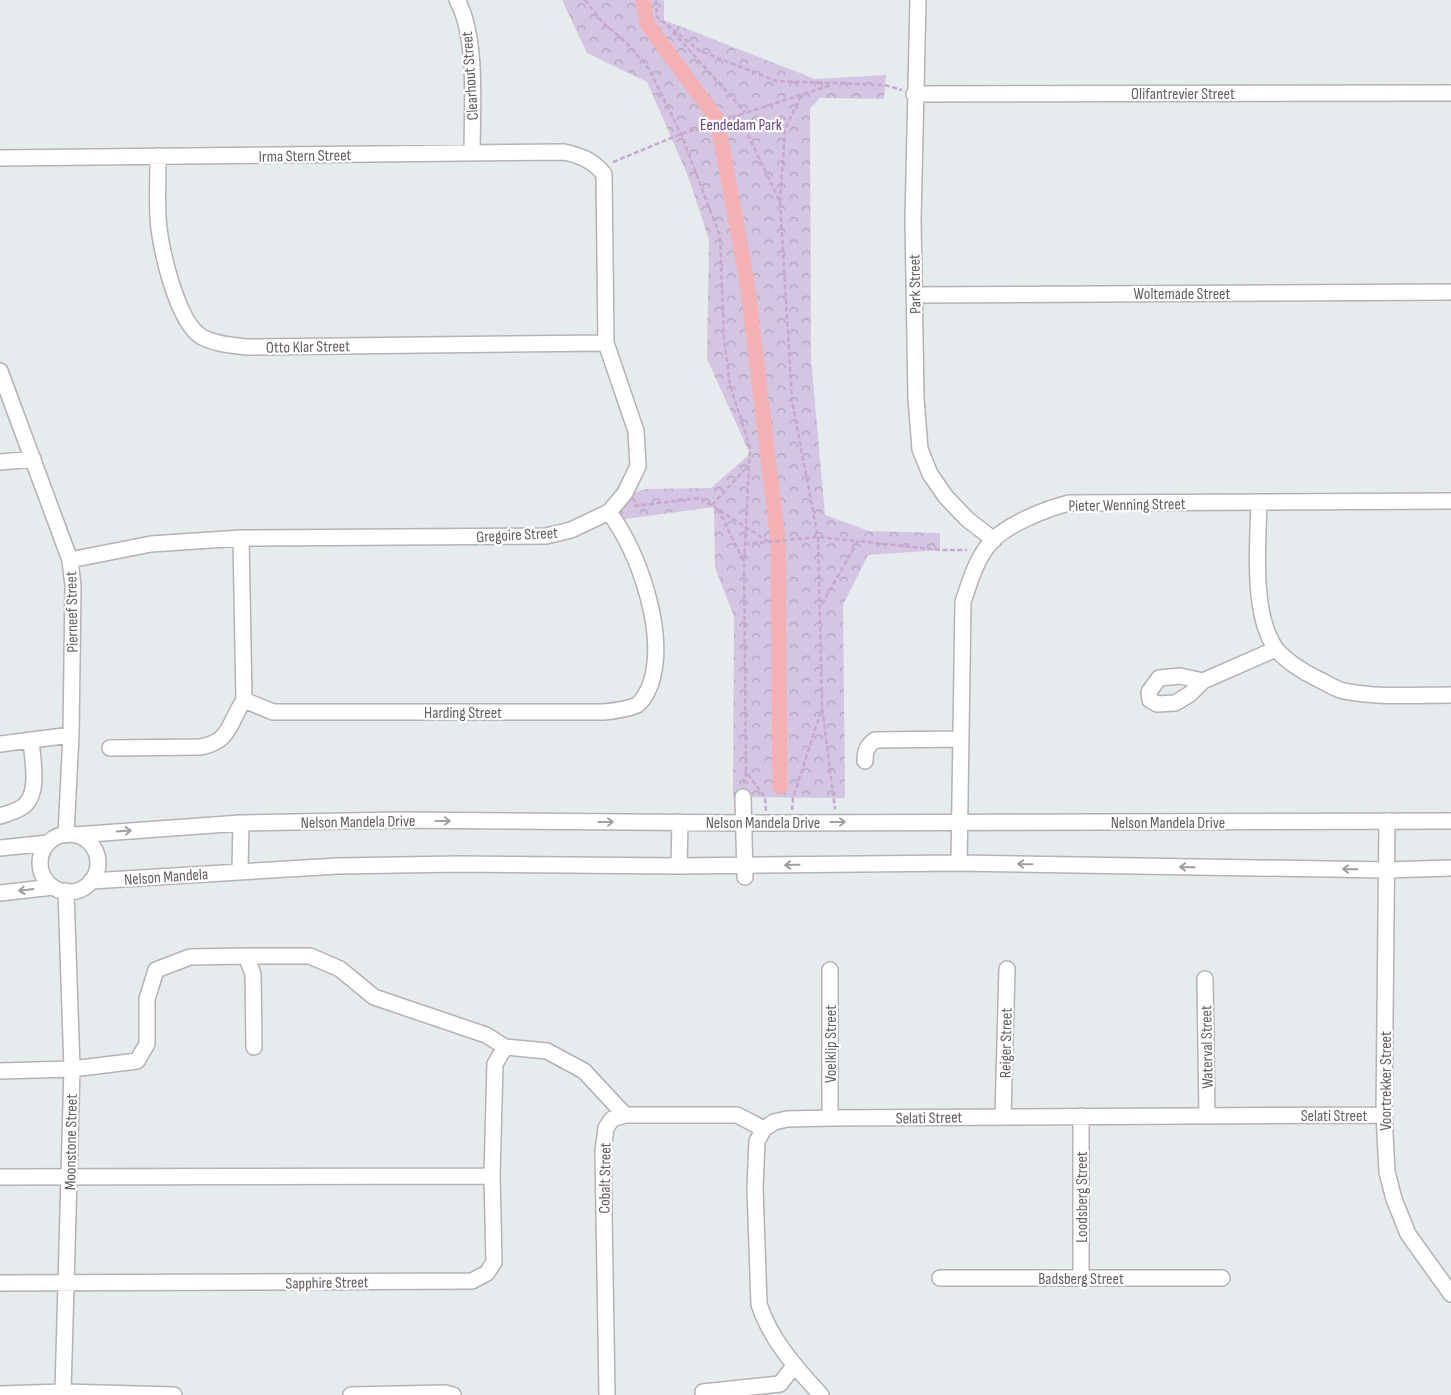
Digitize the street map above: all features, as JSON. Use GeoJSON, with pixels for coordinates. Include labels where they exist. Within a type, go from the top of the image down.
{"type":"FeatureCollection","features":[{"type":"Feature","properties":{"kind":"street","name":"Clearhout Street"},"geometry":{"type":"LineString","coordinates":[[456,0],[462,9],[469,36],[472,83],[472,153]]}},
{"type":"Feature","properties":{"kind":"street","name":"Park Street"},"geometry":{"type":"LineString","coordinates":[[918,0],[914,94],[914,295],[916,398],[920,449],[930,474],[946,497],[990,545]]}},
{"type":"Feature","properties":{"kind":"street","name":"Olifantrevier Street"},"geometry":{"type":"LineString","coordinates":[[914,94],[1451,93]]}},
{"type":"Feature","properties":{"kind":"street","name":"Irma Stern Street"},"geometry":{"type":"LineString","coordinates":[[0,158],[564,152],[584,157],[595,163],[604,174]]}},
{"type":"Feature","properties":{"kind":"street","name":"Otto Klar Street"},"geometry":{"type":"LineString","coordinates":[[158,156],[158,217],[164,252],[180,306],[188,324],[200,336],[220,344],[246,347],[606,343]]}},
{"type":"Feature","properties":{"kind":"street","name":"Gregoire Street"},"geometry":{"type":"LineString","coordinates":[[70,560],[150,544],[241,538],[546,536],[593,522],[609,512],[632,481],[638,466],[639,454],[636,431],[606,343],[604,174]]}},
{"type":"Feature","properties":{"kind":"street","name":"Woltemade Street"},"geometry":{"type":"LineString","coordinates":[[914,295],[1451,292]]}},
{"type":"Feature","properties":{"kind":"street","name":"Pierneef Street"},"geometry":{"type":"LineString","coordinates":[[0,371],[70,560],[73,586],[71,835]]}},
{"type":"Feature","properties":{"kind":"street"},"geometry":{"type":"LineString","coordinates":[[0,462],[33,459]]}},
{"type":"Feature","properties":{"kind":"street","name":"Pieter Wenning Street"},"geometry":{"type":"LineString","coordinates":[[960,863],[963,602],[972,574],[990,545],[1046,510],[1069,503],[1451,501]]}},
{"type":"Feature","properties":{"kind":"street"},"geometry":{"type":"LineString","coordinates":[[1260,502],[1257,560],[1259,593],[1266,626],[1276,649],[1306,673],[1342,690],[1375,695],[1451,695]]}},
{"type":"Feature","properties":{"kind":"street","name":"Harding Street"},"geometry":{"type":"LineString","coordinates":[[244,700],[273,712],[603,712],[622,710],[638,704],[648,693],[654,674],[656,636],[648,597],[631,550],[609,512]]}},
{"type":"Feature","properties":{"kind":"street"},"geometry":{"type":"LineString","coordinates":[[110,748],[200,747],[215,744],[225,736],[244,700],[241,538]]}},
{"type":"Feature","properties":{"kind":"street"},"geometry":{"type":"LineString","coordinates":[[1203,681],[1276,649]]}},
{"type":"Feature","properties":{"kind":"street"},"geometry":{"type":"LineString","coordinates":[[0,744],[71,735]]}},
{"type":"Feature","properties":{"kind":"street"},"geometry":{"type":"LineString","coordinates":[[865,761],[868,744],[875,740],[960,739]]}},
{"type":"Feature","properties":{"kind":"street"},"geometry":{"type":"LineString","coordinates":[[0,816],[25,806],[31,796],[33,784],[31,740]]}},
{"type":"Feature","properties":{"kind":"street"},"geometry":{"type":"LineString","coordinates":[[743,797],[745,871]]}},
{"type":"Feature","properties":{"kind":"street","name":"Nelson Mandela Drive"},"geometry":{"type":"LineString","coordinates":[[71,835],[240,822],[400,820],[960,823],[1451,821]]}},
{"type":"Feature","properties":{"kind":"street","name":"Voortrekker Street"},"geometry":{"type":"LineString","coordinates":[[1387,821],[1384,1115],[1387,1172],[1394,1199],[1408,1234],[1451,1294]]}},
{"type":"Feature","properties":{"kind":"street"},"geometry":{"type":"LineString","coordinates":[[240,822],[240,870],[459,864],[679,866],[745,871],[960,863],[1386,870],[1451,868]]}},
{"type":"Feature","properties":{"kind":"street"},"geometry":{"type":"LineString","coordinates":[[679,866],[680,822]]}},
{"type":"Feature","properties":{"kind":"street"},"geometry":{"type":"LineString","coordinates":[[0,848],[48,843],[57,837],[71,835],[84,838],[96,852],[97,869],[91,881],[80,889],[0,893]]}},
{"type":"Feature","properties":{"kind":"street"},"geometry":{"type":"LineString","coordinates":[[48,843],[40,861],[41,871],[60,889]]}},
{"type":"Feature","properties":{"kind":"street","name":"Nelson Mandela"},"geometry":{"type":"LineString","coordinates":[[91,881],[240,870]]}},
{"type":"Feature","properties":{"kind":"street","name":"Moonstone Street"},"geometry":{"type":"LineString","coordinates":[[60,889],[72,1069],[63,1392]]}},
{"type":"Feature","properties":{"kind":"street"},"geometry":{"type":"LineString","coordinates":[[246,956],[253,974],[254,1047]]}},
{"type":"Feature","properties":{"kind":"street"},"geometry":{"type":"LineString","coordinates":[[0,1071],[72,1069],[138,1061],[147,1044],[147,999],[156,970],[190,957],[310,956],[340,969],[374,997],[486,1035],[505,1047],[547,1051],[584,1070],[625,1115],[736,1115],[764,1129],[757,1141],[755,1188],[758,1304],[764,1320],[794,1366],[821,1395]]}},
{"type":"Feature","properties":{"kind":"street","name":"Reiger Street"},"geometry":{"type":"LineString","coordinates":[[1003,1116],[1007,969]]}},
{"type":"Feature","properties":{"kind":"street","name":"Voelklip Street"},"geometry":{"type":"LineString","coordinates":[[830,970],[830,1118]]}},
{"type":"Feature","properties":{"kind":"street","name":"Waterval Street"},"geometry":{"type":"LineString","coordinates":[[1205,979],[1207,1116]]}},
{"type":"Feature","properties":{"kind":"street","name":"Sapphire Street"},"geometry":{"type":"LineString","coordinates":[[0,1283],[472,1280],[487,1273],[494,1262],[492,1176],[495,1064],[505,1047]]}},
{"type":"Feature","properties":{"kind":"street","name":"Cobalt Street"},"geometry":{"type":"LineString","coordinates":[[606,1395],[603,1150],[606,1128],[612,1119],[625,1115]]}},
{"type":"Feature","properties":{"kind":"street","name":"Selati Street"},"geometry":{"type":"LineString","coordinates":[[764,1129],[774,1122],[787,1119],[830,1118],[1384,1115]]}},
{"type":"Feature","properties":{"kind":"street","name":"Loodsberg Street"},"geometry":{"type":"LineString","coordinates":[[1080,1278],[1081,1116]]}},
{"type":"Feature","properties":{"kind":"street"},"geometry":{"type":"LineString","coordinates":[[0,1177],[492,1176]]}},
{"type":"Feature","properties":{"kind":"street","name":"Badsberg Street"},"geometry":{"type":"LineString","coordinates":[[940,1278],[1222,1278]]}},
{"type":"Feature","properties":{"kind":"street"},"geometry":{"type":"LineString","coordinates":[[703,1392],[780,1384],[794,1366]]}},
{"type":"Feature","properties":{"kind":"street"},"geometry":{"type":"LineString","coordinates":[[0,1394],[63,1392],[174,1395]]}},
{"type":"Feature","properties":{"kind":"street"},"geometry":{"type":"LineString","coordinates":[[351,1395],[445,1393],[453,1395]]}},
{"type":"Feature","properties":{"kind":"path"},"geometry":{"type":"LineString","coordinates":[[585,0],[603,23],[625,41],[649,69],[681,134],[720,236],[724,338],[730,385],[750,447],[744,564],[746,772]]}},
{"type":"Feature","properties":{"kind":"path"},"geometry":{"type":"LineString","coordinates":[[656,0],[657,17],[700,51],[776,81],[885,85],[914,94]]}},
{"type":"Feature","properties":{"kind":"path"},"geometry":{"type":"LineString","coordinates":[[669,27],[745,112]]}},
{"type":"Feature","properties":{"kind":"path"},"geometry":{"type":"LineString","coordinates":[[604,174],[614,161],[681,134],[835,84]]}},
{"type":"Feature","properties":{"kind":"path"},"geometry":{"type":"LineString","coordinates":[[802,94],[785,129],[780,202],[792,401],[818,537],[822,707],[836,822]]}},
{"type":"Feature","properties":{"kind":"path"},"geometry":{"type":"LineString","coordinates":[[738,114],[780,202]]}},
{"type":"Feature","properties":{"kind":"path"},"geometry":{"type":"LineString","coordinates":[[712,505],[749,465]]}},
{"type":"Feature","properties":{"kind":"path"},"geometry":{"type":"LineString","coordinates":[[633,506],[700,498],[769,542]]}},
{"type":"Feature","properties":{"kind":"path"},"geometry":{"type":"LineString","coordinates":[[718,509],[744,564]]}},
{"type":"Feature","properties":{"kind":"path"},"geometry":{"type":"LineString","coordinates":[[746,544],[818,537],[940,550],[990,545]]}},
{"type":"Feature","properties":{"kind":"path"},"geometry":{"type":"LineString","coordinates":[[821,605],[858,541]]}},
{"type":"Feature","properties":{"kind":"path"},"geometry":{"type":"LineString","coordinates":[[791,822],[793,798],[822,707]]}},
{"type":"Feature","properties":{"kind":"green space","name":"Eendedam Park"},"geometry":{"type":"Polygon","coordinates":[[[562,0],[664,0],[664,20],[815,79],[886,75],[884,99],[820,98],[810,109],[811,359],[825,515],[869,531],[940,533],[940,550],[868,555],[843,605],[845,798],[733,797],[734,616],[715,568],[714,507],[618,520],[615,501],[644,489],[711,488],[750,454],[707,359],[709,240],[688,176],[647,82],[587,53],[562,0]]]}},
{"type":"Feature","properties":{"kind":"waterway"},"geometry":{"type":"LineString","coordinates":[[643,0],[647,24],[717,119],[747,282],[778,541],[780,787]]}}]}
